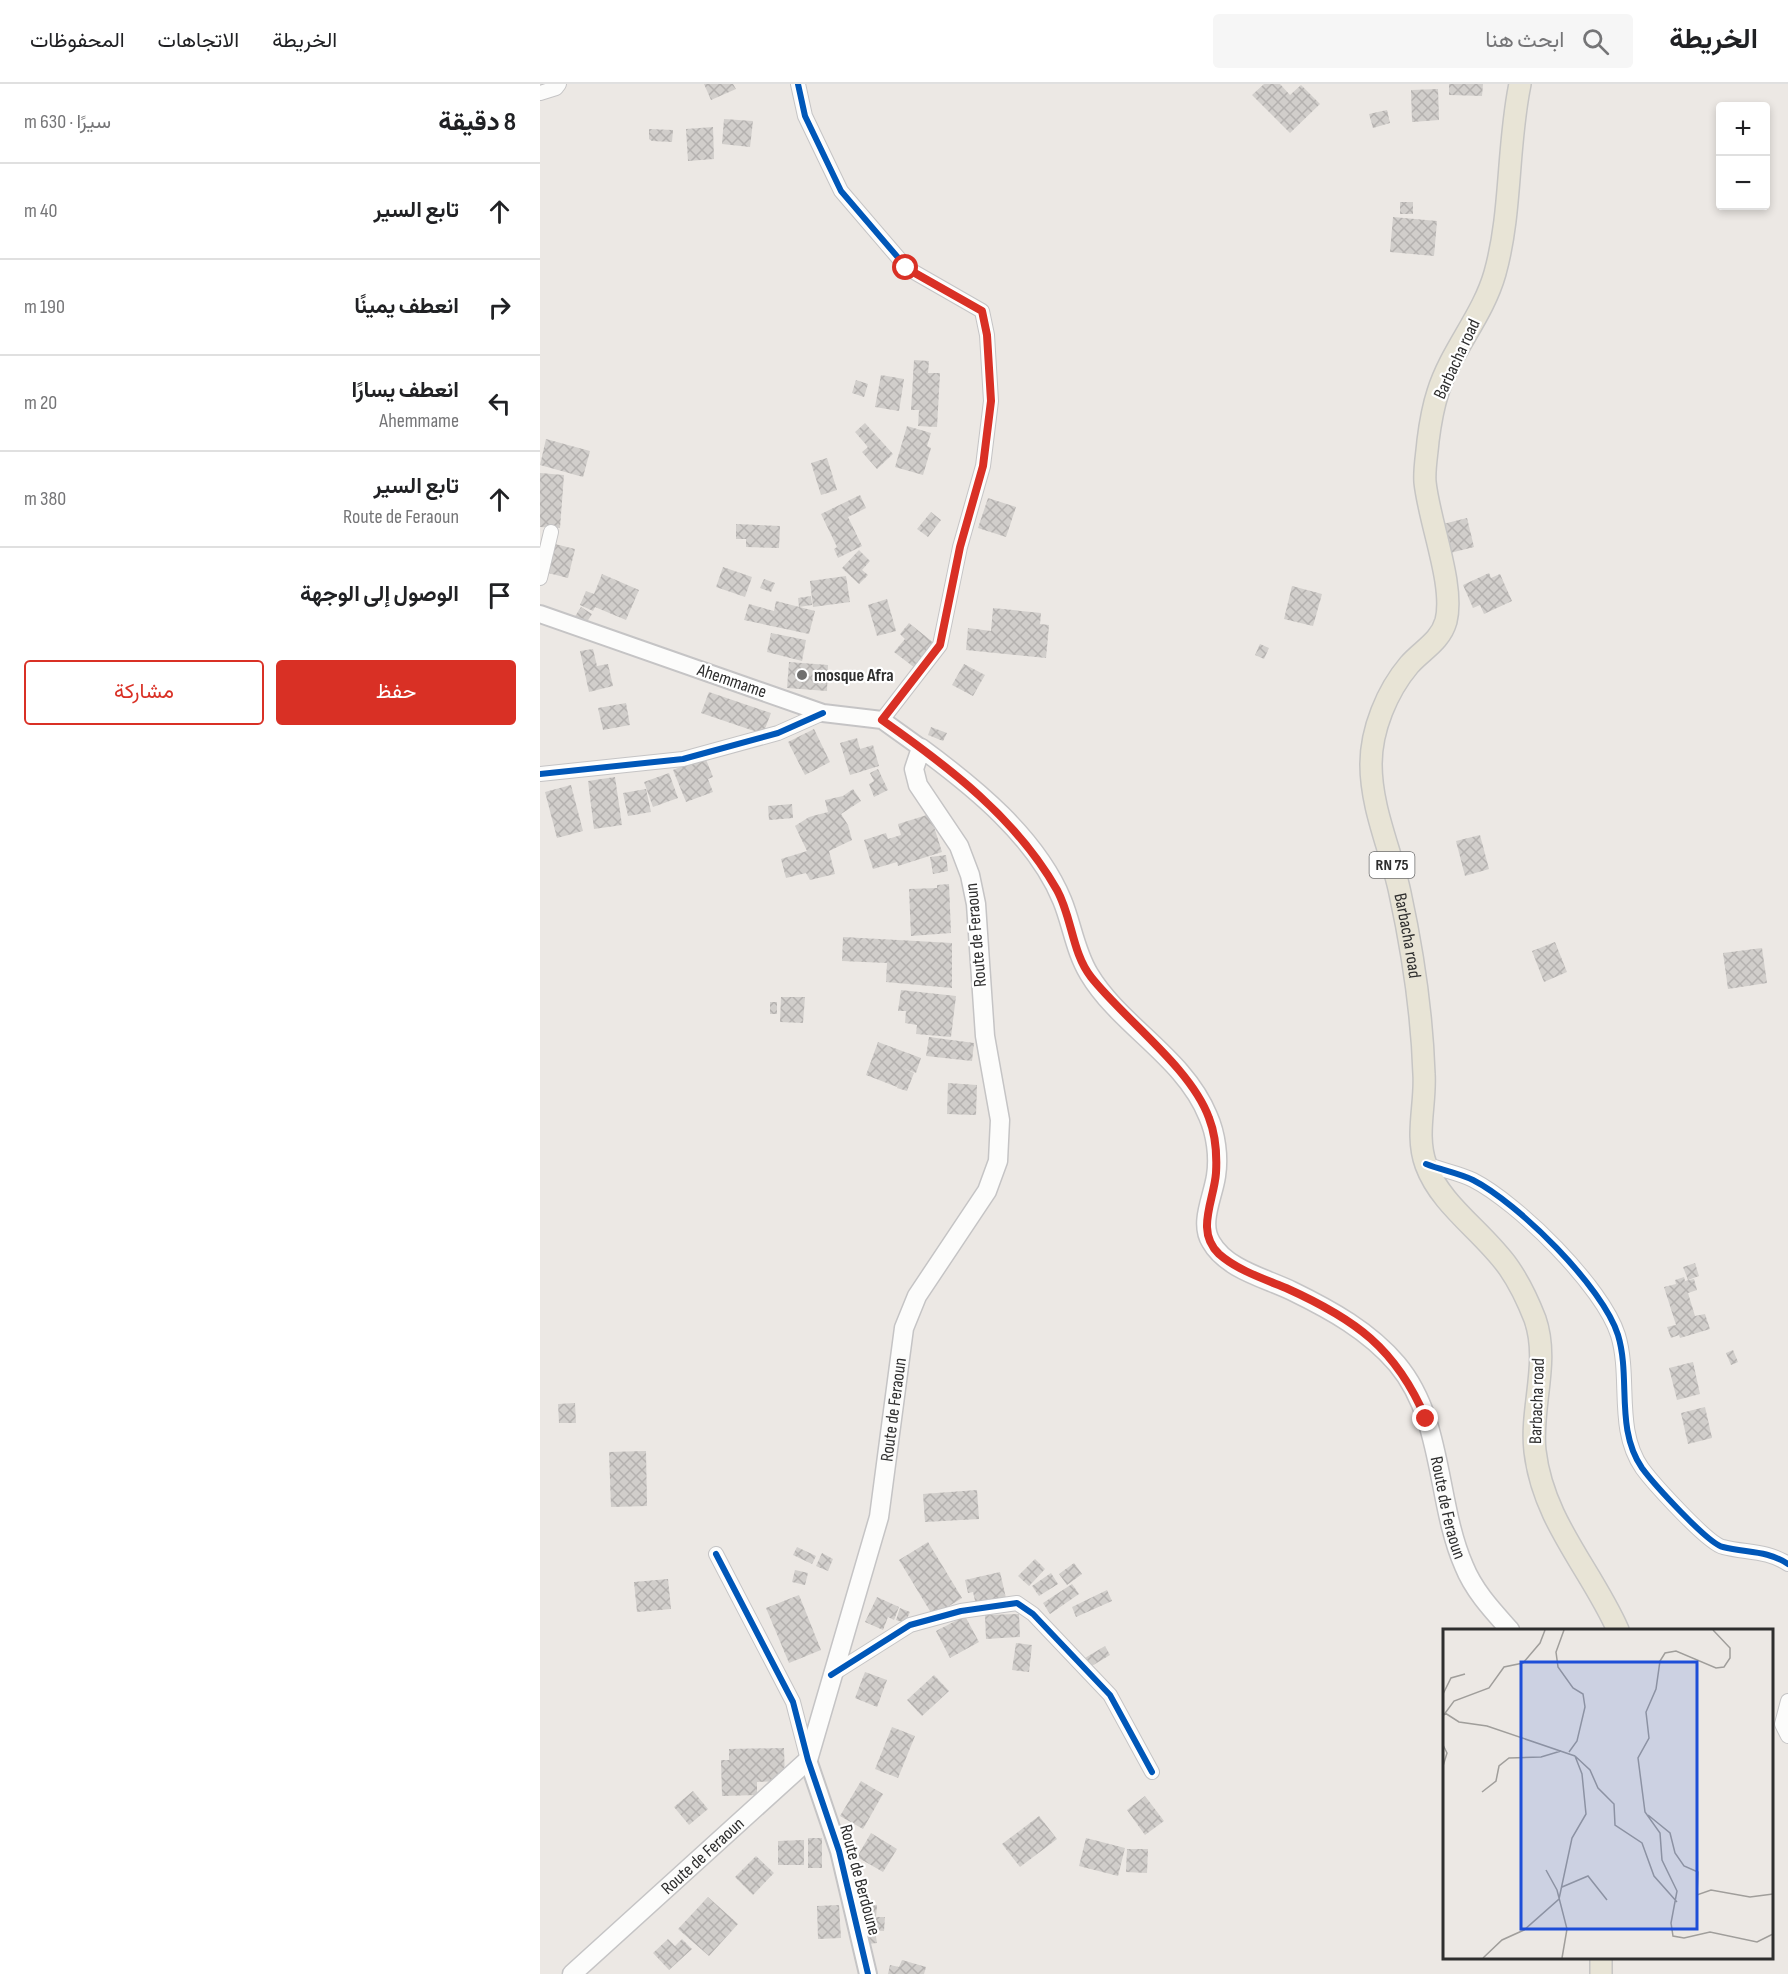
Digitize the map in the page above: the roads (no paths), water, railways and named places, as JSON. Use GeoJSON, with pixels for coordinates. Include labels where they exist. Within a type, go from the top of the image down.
{"type":"FeatureCollection","features":[{"type":"Feature","properties":{"kind":"main road","name":"Barbacha road"},"geometry":{"type":"LineString","coordinates":[[1520,84],[1514,113],[1503,240],[1495,276],[1485,301],[1438,391],[1429,435],[1425,480],[1445,579],[1447,618],[1431,646],[1410,663],[1392,690],[1381,715],[1371,760],[1381,826],[1400,891],[1422,1029],[1425,1081],[1421,1143],[1426,1164],[1440,1191],[1507,1266],[1525,1295],[1537,1326],[1540,1361],[1534,1448],[1541,1486],[1558,1527],[1616,1629]]}},
{"type":"Feature","properties":{"kind":"main road","name":"Route de Feraoun"},"geometry":{"type":"LineString","coordinates":[[572,1974],[808,1760],[879,1517],[904,1328],[916,1296],[987,1191],[998,1161],[1000,1120],[985,1036],[976,904],[970,875],[959,846],[918,785],[914,769],[921,748],[980,797],[1029,847],[1062,899],[1089,974],[1196,1092],[1209,1117],[1216,1145],[1216,1175],[1206,1220],[1209,1240],[1219,1254],[1245,1271],[1292,1291],[1348,1322],[1375,1340],[1400,1367],[1414,1389],[1426,1419],[1449,1523],[1464,1568],[1482,1597],[1509,1629]]}},
{"type":"Feature","properties":{"kind":"street"},"geometry":{"type":"LineString","coordinates":[[540,93],[556,88],[559,84]]}},
{"type":"Feature","properties":{"kind":"street"},"geometry":{"type":"LineString","coordinates":[[798,84],[804,116],[841,191],[906,268],[982,311],[987,335],[991,401],[983,466],[960,547],[940,645],[882,720]]}},
{"type":"Feature","properties":{"kind":"street"},"geometry":{"type":"LineString","coordinates":[[540,578],[551,532]]}},
{"type":"Feature","properties":{"kind":"street","name":"Ahemmame"},"geometry":{"type":"LineString","coordinates":[[540,614],[823,713],[882,720],[921,748]]}},
{"type":"Feature","properties":{"kind":"street"},"geometry":{"type":"LineString","coordinates":[[540,774],[683,759],[778,733],[823,713]]}},
{"type":"Feature","properties":{"kind":"street"},"geometry":{"type":"LineString","coordinates":[[1426,1164],[1473,1180],[1522,1213],[1597,1296],[1618,1335],[1629,1438],[1642,1468],[1698,1531],[1720,1547],[1775,1555],[1788,1564]]}},
{"type":"Feature","properties":{"kind":"street"},"geometry":{"type":"LineString","coordinates":[[716,1554],[793,1702],[808,1760]]}},
{"type":"Feature","properties":{"kind":"street"},"geometry":{"type":"LineString","coordinates":[[831,1675],[910,1625],[961,1611],[1017,1603],[1033,1614],[1110,1695],[1152,1772]]}},
{"type":"Feature","properties":{"kind":"street"},"geometry":{"type":"LineString","coordinates":[[1788,1701],[1782,1724],[1788,1736]]}},
{"type":"Feature","properties":{"kind":"street","name":"Route de Berdoune"},"geometry":{"type":"LineString","coordinates":[[808,1760],[840,1851],[868,1974]]}},
{"type":"Feature","properties":{"kind":"place","name":"mosque Afra"},"geometry":{"type":"Point","coordinates":[802,675]}}]}
